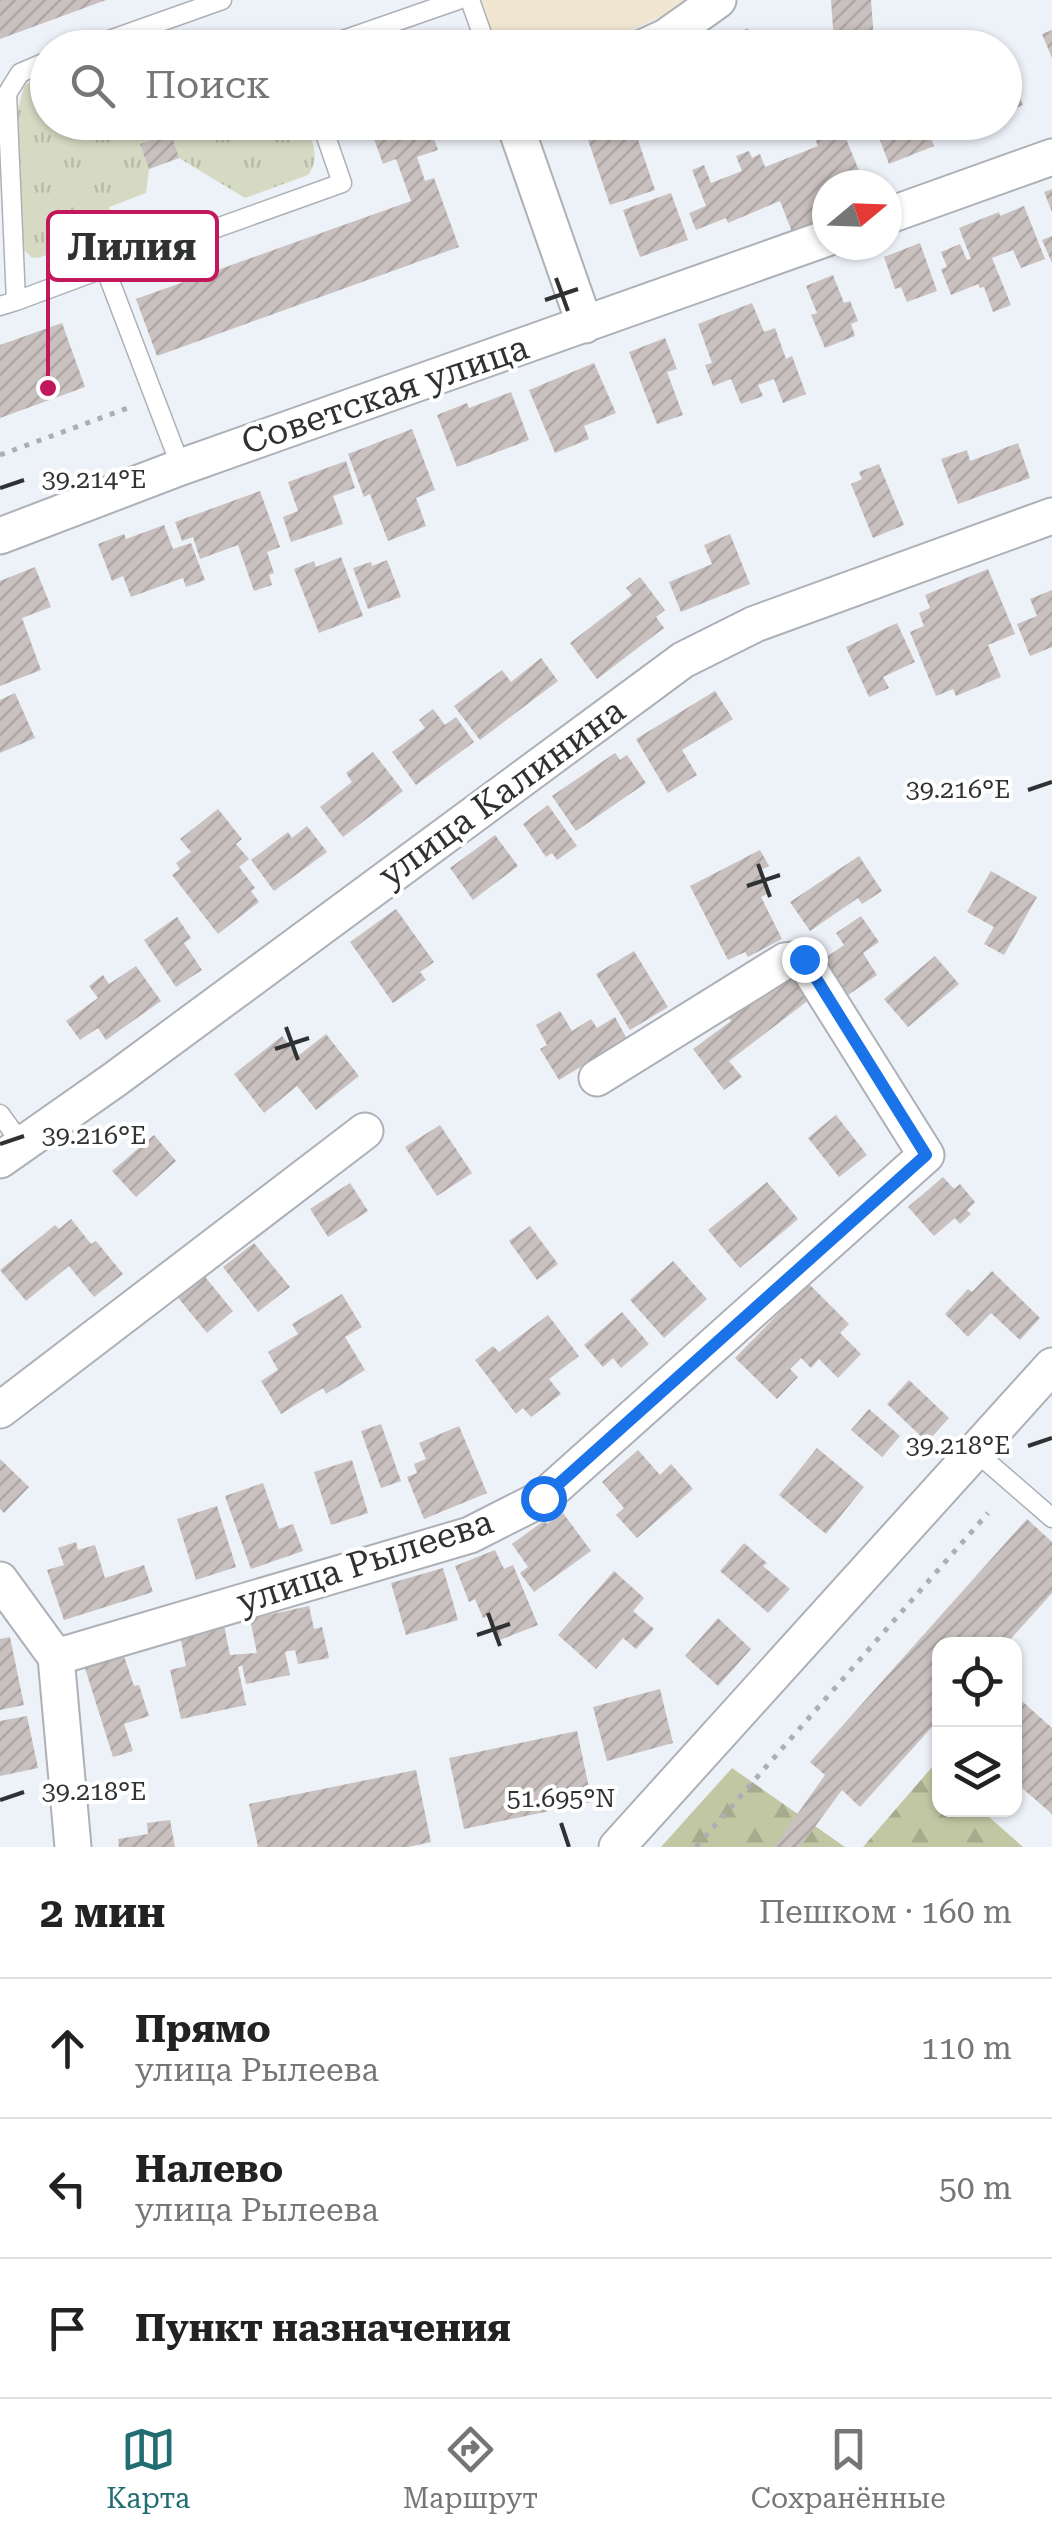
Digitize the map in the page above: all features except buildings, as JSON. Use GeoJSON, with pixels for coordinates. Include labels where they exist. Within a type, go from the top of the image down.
{"type":"FeatureCollection","features":[{"type":"Feature","properties":{"kind":"street"},"geometry":{"type":"LineString","coordinates":[[676,30],[718,0]]}},
{"type":"Feature","properties":{"kind":"street"},"geometry":{"type":"LineString","coordinates":[[520,140],[584,325]]}},
{"type":"Feature","properties":{"kind":"street"},"geometry":{"type":"LineString","coordinates":[[902,211],[1052,157]]}},
{"type":"Feature","properties":{"kind":"street","name":"Советская улица"},"geometry":{"type":"LineString","coordinates":[[0,536],[180,467],[812,243]]}},
{"type":"Feature","properties":{"kind":"street","name":"улица Калинина"},"geometry":{"type":"LineString","coordinates":[[11,1152],[683,660],[772,618],[1052,516]]}},
{"type":"Feature","properties":{"kind":"street","name":"улица Рылеева"},"geometry":{"type":"LineString","coordinates":[[56,1657],[470,1535],[543,1498],[926,1155],[804,959],[785,961],[597,1078]]}},
{"type":"Feature","properties":{"kind":"street"},"geometry":{"type":"LineString","coordinates":[[0,1410],[366,1131]]}},
{"type":"Feature","properties":{"kind":"street"},"geometry":{"type":"LineString","coordinates":[[617,1847],[1052,1366]]}},
{"type":"Feature","properties":{"kind":"street"},"geometry":{"type":"LineString","coordinates":[[0,1580],[56,1657],[73,1847]]}},
{"type":"Feature","properties":{"kind":"lane"},"geometry":{"type":"LineString","coordinates":[[138,30],[222,0]]}},
{"type":"Feature","properties":{"kind":"lane"},"geometry":{"type":"LineString","coordinates":[[372,30],[458,0]]}},
{"type":"Feature","properties":{"kind":"lane"},"geometry":{"type":"LineString","coordinates":[[470,0],[481,30]]}},
{"type":"Feature","properties":{"kind":"lane"},"geometry":{"type":"LineString","coordinates":[[30,69],[20,73],[7,94],[8,304],[342,183],[328,140]]}},
{"type":"Feature","properties":{"kind":"lane"},"geometry":{"type":"LineString","coordinates":[[105,268],[180,467]]}},
{"type":"Feature","properties":{"kind":"lane"},"geometry":{"type":"LineString","coordinates":[[0,1114],[11,1152]]}},
{"type":"Feature","properties":{"kind":"lane"},"geometry":{"type":"LineString","coordinates":[[976,1452],[1052,1518]]}},
{"type":"Feature","properties":{"kind":"path"},"geometry":{"type":"LineString","coordinates":[[0,455],[154,398]]}},
{"type":"Feature","properties":{"kind":"path"},"geometry":{"type":"LineString","coordinates":[[696,1847],[988,1513]]}},
{"type":"Feature","properties":{"kind":"shaded area"},"geometry":{"type":"Polygon","coordinates":[[[470,0],[700,0],[631,30],[480,30],[470,0]]]}},
{"type":"Feature","properties":{"kind":"green space"},"geometry":{"type":"Polygon","coordinates":[[[30,82],[30,140],[311,140],[314,162],[308,175],[245,198],[179,158],[149,169],[146,193],[109,207],[116,229],[38,258],[31,257],[22,248],[15,120],[24,86],[30,82]]]}},
{"type":"Feature","properties":{"kind":"green space"},"geometry":{"type":"Polygon","coordinates":[[[932,1767],[932,1817],[989,1817],[1023,1847],[863,1847],[932,1767]]]}},
{"type":"Feature","properties":{"kind":"green space"},"geometry":{"type":"Polygon","coordinates":[[[732,1768],[845,1847],[661,1847],[732,1768]]]}},
{"type":"Feature","properties":{"kind":"place","name":"Лилия"},"geometry":{"type":"Point","coordinates":[48,388]}},
{"type":"Feature","properties":{"kind":"route"},"geometry":{"type":"LineString","coordinates":[[543,1498],[926,1155],[804,959]]}}]}
